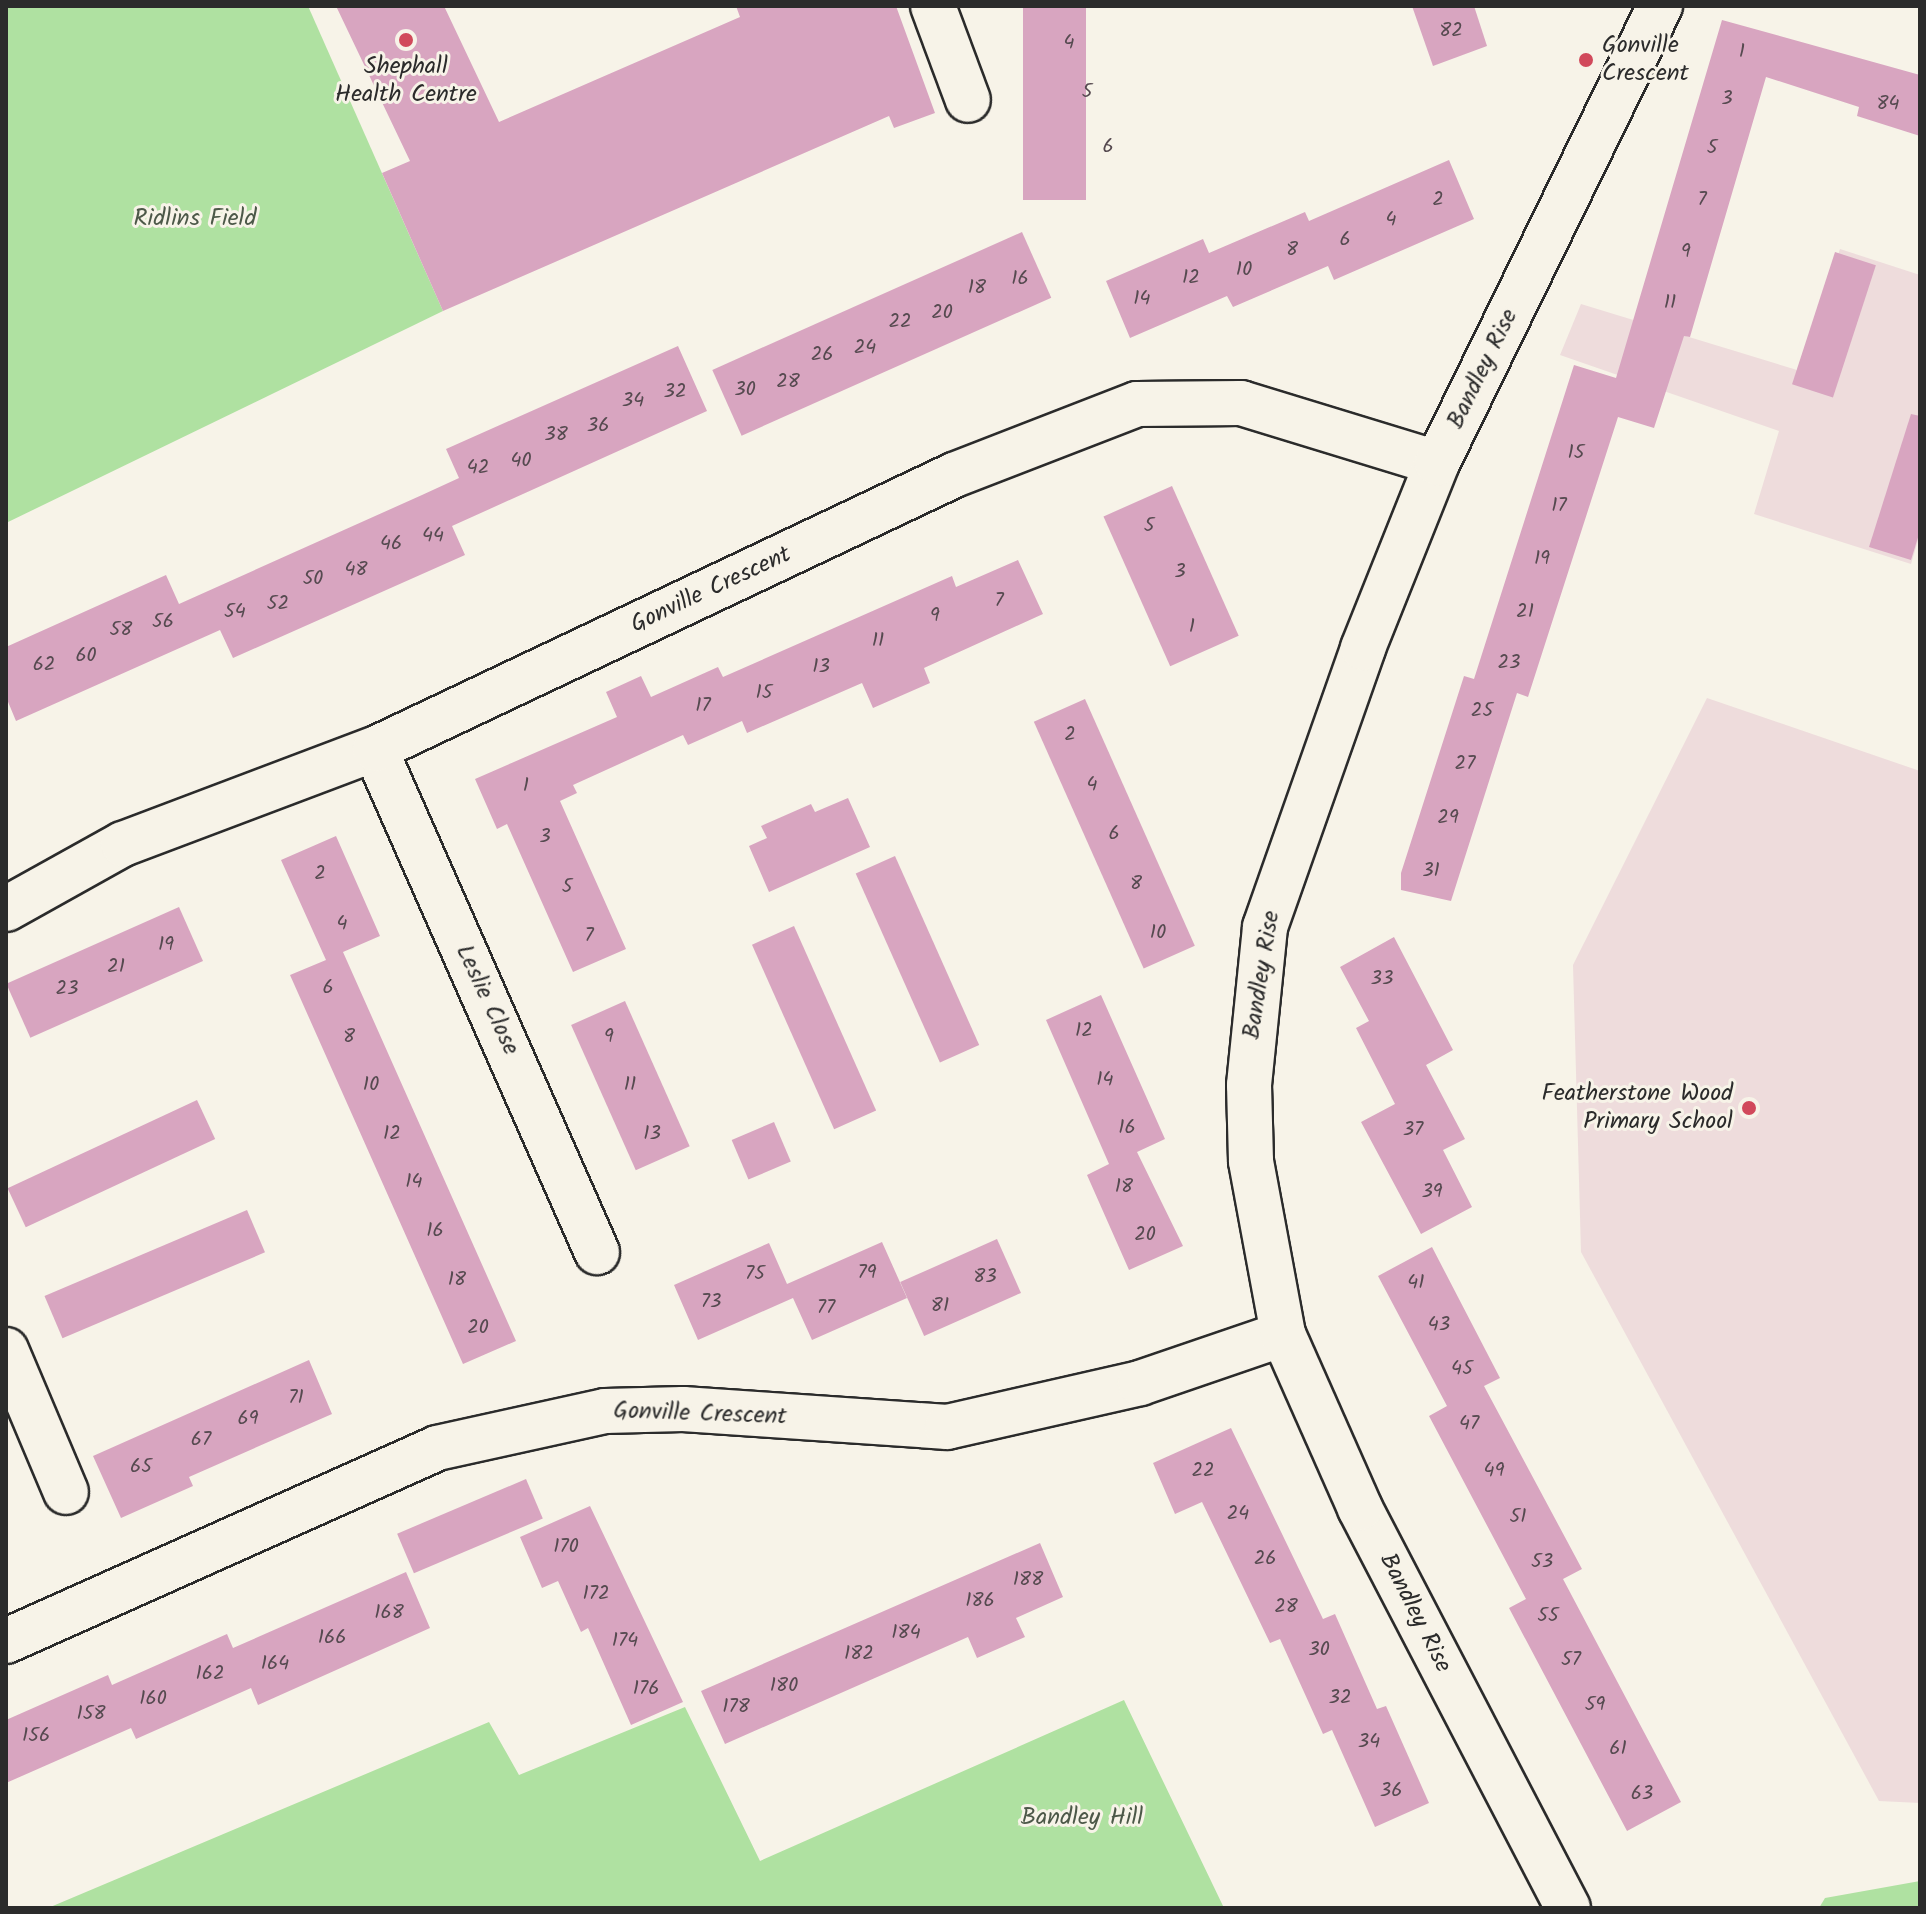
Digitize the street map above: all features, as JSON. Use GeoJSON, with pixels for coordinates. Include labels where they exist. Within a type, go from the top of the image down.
{"type":"FeatureCollection","features":[{"type":"Feature","properties":{"kind":"street"},"geometry":{"type":"LineString","coordinates":[[933,6],[968,100]]}},
{"type":"Feature","properties":{"kind":"street","name":"Bandley Rise"},"geometry":{"type":"LineString","coordinates":[[1568,1908],[1360,1508],[1283,1334],[1251,1161],[1253,1015],[1265,927],[1363,648],[1437,463],[1660,6]]}},
{"type":"Feature","properties":{"kind":"street","name":"Gonville Crescent"},"geometry":{"type":"LineString","coordinates":[[6,909],[123,844],[375,749],[954,475],[1137,404],[1241,403],[1437,463]]}},
{"type":"Feature","properties":{"kind":"street","name":"Leslie Close"},"geometry":{"type":"LineString","coordinates":[[375,749],[597,1252]]}},
{"type":"Feature","properties":{"kind":"street","name":"Gonville Crescent"},"geometry":{"type":"LineString","coordinates":[[6,1641],[437,1448],[605,1411],[683,1409],[947,1427],[1140,1383],[1283,1334]]}},
{"type":"Feature","properties":{"kind":"street"},"geometry":{"type":"LineString","coordinates":[[6,1350],[66,1492]]}},
{"type":"Feature","properties":{"kind":"shaded area"},"geometry":{"type":"Polygon","coordinates":[[[1840,249],[1920,275],[1920,534],[1911,564],[1754,514],[1779,431],[1560,355],[1581,304],[1797,370],[1840,249]]]}},
{"type":"Feature","properties":{"kind":"shaded area","name":"Featherstone Wood Primary School"},"geometry":{"type":"Polygon","coordinates":[[[1707,698],[1920,771],[1920,1803],[1879,1801],[1581,1252],[1573,965],[1707,698]]]}},
{"type":"Feature","properties":{"kind":"green space","name":"Ridlins Field"},"geometry":{"type":"Polygon","coordinates":[[[6,6],[308,6],[443,311],[6,523],[6,6]]]}},
{"type":"Feature","properties":{"kind":"green space","name":"Bandley Hill"},"geometry":{"type":"Polygon","coordinates":[[[1124,1700],[1224,1908],[48,1908],[489,1722],[519,1775],[685,1707],[760,1861],[1124,1700]]]}},
{"type":"Feature","properties":{"kind":"green space"},"geometry":{"type":"Polygon","coordinates":[[[1920,1881],[1920,1908],[1819,1908],[1825,1898],[1920,1881]]]}},
{"type":"Feature","properties":{"kind":"building"},"geometry":{"type":"Polygon","coordinates":[[[336,6],[444,6],[499,122],[740,17],[736,6],[896,6],[935,113],[894,128],[889,116],[443,311],[382,173],[410,161],[336,6]]]}},
{"type":"Feature","properties":{"kind":"building"},"geometry":{"type":"Polygon","coordinates":[[[1023,6],[1086,6],[1086,200],[1023,200],[1023,6]]]}},
{"type":"Feature","properties":{"kind":"building"},"geometry":{"type":"Polygon","coordinates":[[[1412,6],[1474,6],[1487,46],[1433,66],[1412,6]]]}},
{"type":"Feature","properties":{"kind":"building"},"geometry":{"type":"Polygon","coordinates":[[[1722,20],[1920,75],[1920,136],[1857,116],[1859,107],[1766,77],[1690,337],[1684,336],[1654,428],[1618,417],[1528,697],[1517,693],[1451,901],[1401,890],[1401,873],[1464,676],[1474,679],[1574,365],[1616,378],[1722,20]]]}},
{"type":"Feature","properties":{"kind":"building"},"geometry":{"type":"Polygon","coordinates":[[[1449,160],[1474,219],[1334,280],[1328,266],[1233,307],[1227,296],[1130,338],[1106,281],[1203,239],[1209,253],[1305,212],[1309,221],[1449,160]]]}},
{"type":"Feature","properties":{"kind":"building"},"geometry":{"type":"Polygon","coordinates":[[[1022,232],[1051,298],[742,436],[712,370],[1022,232]]]}},
{"type":"Feature","properties":{"kind":"building"},"geometry":{"type":"Polygon","coordinates":[[[1835,252],[1876,265],[1833,397],[1792,384],[1835,252]]]}},
{"type":"Feature","properties":{"kind":"building"},"geometry":{"type":"Polygon","coordinates":[[[678,346],[707,411],[452,526],[465,555],[233,658],[220,630],[16,721],[6,697],[6,647],[166,575],[179,604],[459,478],[446,449],[678,346]]]}},
{"type":"Feature","properties":{"kind":"building"},"geometry":{"type":"Polygon","coordinates":[[[1911,414],[1920,416],[1920,531],[1911,560],[1869,547],[1911,414]]]}},
{"type":"Feature","properties":{"kind":"building"},"geometry":{"type":"Polygon","coordinates":[[[1172,486],[1239,636],[1170,666],[1103,517],[1172,486]]]}},
{"type":"Feature","properties":{"kind":"building"},"geometry":{"type":"Polygon","coordinates":[[[1018,560],[1043,614],[924,668],[930,683],[873,708],[862,683],[747,733],[742,721],[688,745],[683,735],[573,785],[577,793],[560,801],[626,949],[573,972],[507,824],[497,829],[475,779],[617,717],[606,692],[641,676],[651,697],[718,667],[723,677],[952,576],[956,587],[1018,560]]]}},
{"type":"Feature","properties":{"kind":"building"},"geometry":{"type":"Polygon","coordinates":[[[1085,699],[1195,946],[1144,968],[1034,722],[1085,699]]]}},
{"type":"Feature","properties":{"kind":"building"},"geometry":{"type":"Polygon","coordinates":[[[848,798],[870,847],[769,892],[749,846],[767,838],[761,826],[811,804],[815,812],[848,798]]]}},
{"type":"Feature","properties":{"kind":"building"},"geometry":{"type":"Polygon","coordinates":[[[336,836],[380,936],[343,952],[516,1341],[463,1364],[290,975],[326,960],[281,860],[336,836]]]}},
{"type":"Feature","properties":{"kind":"building"},"geometry":{"type":"Polygon","coordinates":[[[895,856],[979,1045],[940,1063],[856,873],[895,856]]]}},
{"type":"Feature","properties":{"kind":"building"},"geometry":{"type":"Polygon","coordinates":[[[179,907],[203,961],[30,1038],[6,984],[179,907]]]}},
{"type":"Feature","properties":{"kind":"building"},"geometry":{"type":"Polygon","coordinates":[[[794,926],[876,1111],[834,1129],[752,945],[794,926]]]}},
{"type":"Feature","properties":{"kind":"building"},"geometry":{"type":"Polygon","coordinates":[[[1394,937],[1453,1050],[1426,1065],[1465,1139],[1443,1150],[1472,1207],[1421,1234],[1361,1122],[1395,1104],[1356,1028],[1369,1021],[1340,967],[1394,937]]]}},
{"type":"Feature","properties":{"kind":"building"},"geometry":{"type":"Polygon","coordinates":[[[1101,995],[1165,1139],[1137,1152],[1183,1246],[1129,1270],[1087,1175],[1109,1164],[1046,1020],[1101,995]]]}},
{"type":"Feature","properties":{"kind":"building"},"geometry":{"type":"Polygon","coordinates":[[[625,1001],[690,1146],[636,1170],[571,1025],[625,1001]]]}},
{"type":"Feature","properties":{"kind":"building"},"geometry":{"type":"Polygon","coordinates":[[[197,1100],[215,1139],[26,1227],[8,1188],[197,1100]]]}},
{"type":"Feature","properties":{"kind":"building"},"geometry":{"type":"Polygon","coordinates":[[[774,1122],[791,1162],[748,1180],[732,1140],[774,1122]]]}},
{"type":"Feature","properties":{"kind":"building"},"geometry":{"type":"Polygon","coordinates":[[[247,1210],[265,1252],[62,1338],[44,1296],[247,1210]]]}},
{"type":"Feature","properties":{"kind":"building"},"geometry":{"type":"Polygon","coordinates":[[[997,1239],[1021,1293],[924,1336],[900,1282],[997,1239]]]}},
{"type":"Feature","properties":{"kind":"building"},"geometry":{"type":"Polygon","coordinates":[[[882,1242],[907,1298],[812,1340],[793,1298],[698,1340],[674,1285],[769,1243],[787,1284],[882,1242]]]}},
{"type":"Feature","properties":{"kind":"building"},"geometry":{"type":"Polygon","coordinates":[[[1432,1247],[1500,1378],[1484,1386],[1582,1569],[1563,1579],[1681,1802],[1627,1831],[1509,1608],[1526,1599],[1429,1416],[1447,1406],[1378,1276],[1432,1247]]]}},
{"type":"Feature","properties":{"kind":"building"},"geometry":{"type":"Polygon","coordinates":[[[309,1360],[332,1414],[189,1477],[193,1486],[121,1518],[93,1456],[309,1360]]]}},
{"type":"Feature","properties":{"kind":"building"},"geometry":{"type":"Polygon","coordinates":[[[1231,1428],[1323,1619],[1335,1614],[1377,1709],[1386,1706],[1429,1803],[1375,1827],[1332,1730],[1323,1734],[1280,1639],[1270,1643],[1202,1502],[1175,1514],[1153,1463],[1231,1428]]]}},
{"type":"Feature","properties":{"kind":"building"},"geometry":{"type":"Polygon","coordinates":[[[526,1479],[543,1519],[414,1573],[397,1534],[526,1479]]]}},
{"type":"Feature","properties":{"kind":"building"},"geometry":{"type":"Polygon","coordinates":[[[590,1506],[683,1702],[631,1725],[588,1628],[581,1632],[558,1581],[542,1588],[520,1537],[590,1506]]]}},
{"type":"Feature","properties":{"kind":"building"},"geometry":{"type":"Polygon","coordinates":[[[1040,1543],[1063,1597],[1016,1618],[1025,1637],[977,1658],[968,1637],[725,1744],[701,1691],[1040,1543]]]}},
{"type":"Feature","properties":{"kind":"building"},"geometry":{"type":"Polygon","coordinates":[[[406,1572],[430,1628],[258,1705],[251,1688],[136,1739],[131,1728],[6,1783],[6,1720],[108,1675],[112,1685],[227,1634],[233,1648],[406,1572]]]}},
{"type":"Feature","properties":{"kind":"place","name":"Shephall Health Centre"},"geometry":{"type":"Point","coordinates":[406,40]}},
{"type":"Feature","properties":{"kind":"place","name":"Gonville Crescent"},"geometry":{"type":"Point","coordinates":[1586,60]}},
{"type":"Feature","properties":{"kind":"place","name":"Featherstone Wood Primary School"},"geometry":{"type":"Point","coordinates":[1749,1108]}}]}
